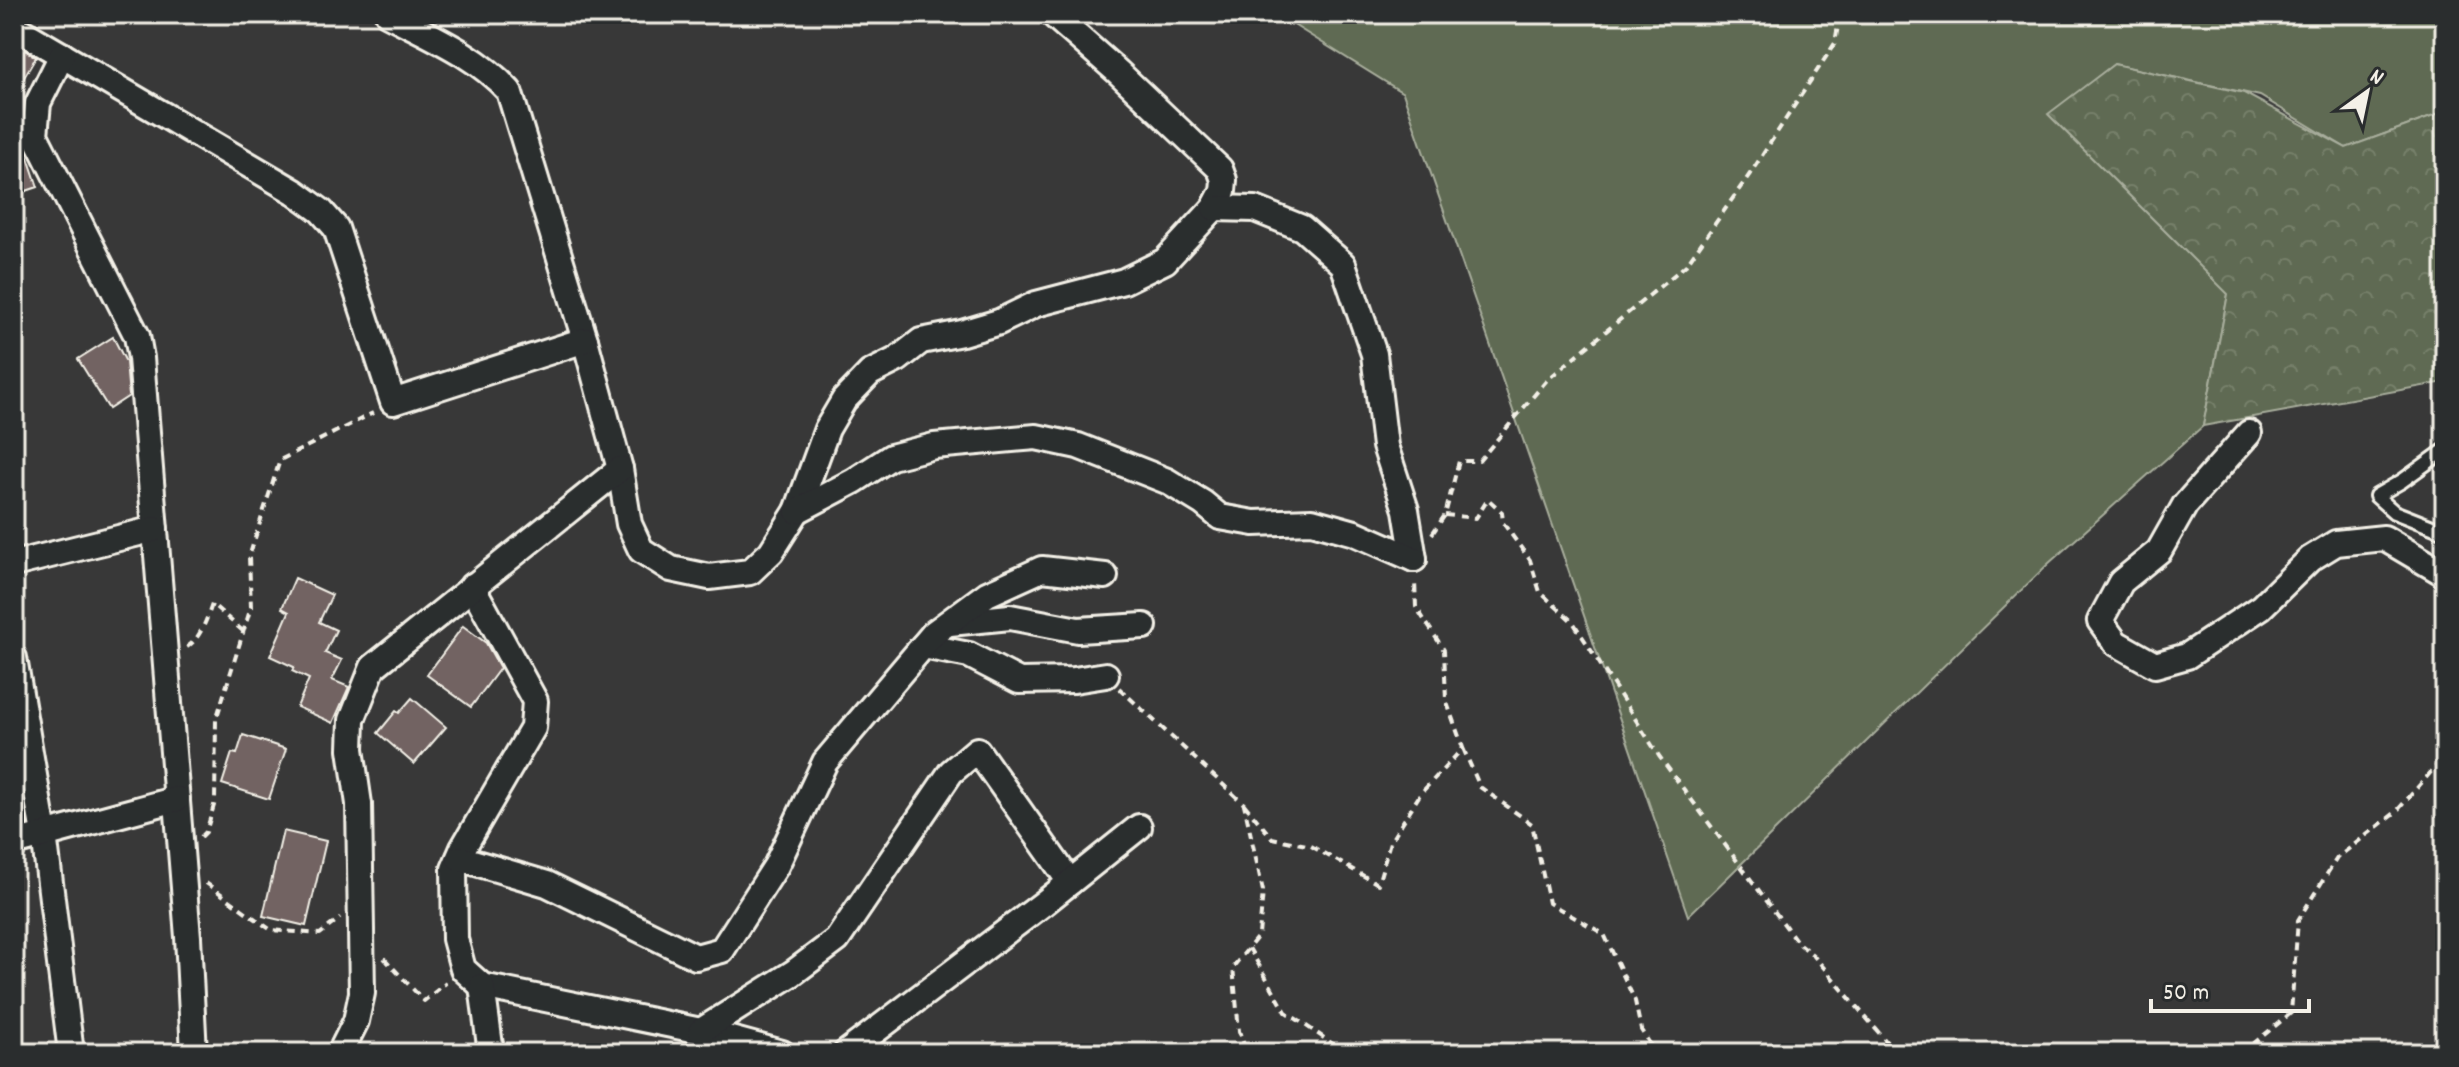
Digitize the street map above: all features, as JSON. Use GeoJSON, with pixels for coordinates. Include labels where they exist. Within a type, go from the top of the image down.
{"type":"FeatureCollection","features":[{"type":"Feature","properties":{"kind":"street"},"geometry":{"type":"LineString","coordinates":[[388,14],[464,54],[490,71],[509,91],[585,340],[620,469],[629,524],[641,550],[671,569],[709,577],[750,572],[771,552],[797,511],[827,429],[844,400],[870,373],[898,359],[921,341],[962,333],[999,322],[1036,304],[1124,281],[1165,261],[1214,208],[1223,191],[1224,180],[1220,169],[1052,14]]}},
{"type":"Feature","properties":{"kind":"street"},"geometry":{"type":"LineString","coordinates":[[14,27],[295,192],[321,211],[336,228],[393,402],[585,340]]}},
{"type":"Feature","properties":{"kind":"street"},"geometry":{"type":"LineString","coordinates":[[62,55],[38,103],[35,135],[137,336],[141,358],[182,863],[194,1053]]}},
{"type":"Feature","properties":{"kind":"street"},"geometry":{"type":"LineString","coordinates":[[1214,208],[1255,209],[1302,228],[1343,264],[1374,354],[1385,446],[1406,510],[1414,559]]}},
{"type":"Feature","properties":{"kind":"street"},"geometry":{"type":"LineString","coordinates":[[2249,433],[2185,505],[2159,551],[2121,582],[2100,621],[2116,643],[2155,665],[2187,656],[2261,607],[2310,559],[2336,543],[2384,538],[2445,574]]}},
{"type":"Feature","properties":{"kind":"street"},"geometry":{"type":"LineString","coordinates":[[797,511],[891,457],[934,446],[1036,437],[1078,446],[1167,481],[1220,517],[1254,523],[1312,521],[1355,533],[1414,559]]}},
{"type":"Feature","properties":{"kind":"street"},"geometry":{"type":"LineString","coordinates":[[340,1053],[356,1021],[362,993],[359,804],[351,749],[352,720],[373,667],[620,469]]}},
{"type":"Feature","properties":{"kind":"street"},"geometry":{"type":"LineString","coordinates":[[14,564],[155,529]]}},
{"type":"Feature","properties":{"kind":"street"},"geometry":{"type":"LineString","coordinates":[[459,858],[547,884],[696,957],[722,950],[776,866],[825,762],[934,633],[987,594],[1042,569],[1105,576]]}},
{"type":"Feature","properties":{"kind":"street"},"geometry":{"type":"LineString","coordinates":[[472,586],[535,701],[533,728],[454,869],[455,939],[463,969],[482,986],[701,1031],[782,1053]]}},
{"type":"Feature","properties":{"kind":"street"},"geometry":{"type":"LineString","coordinates":[[948,623],[1010,617],[1078,630],[1144,626]]}},
{"type":"Feature","properties":{"kind":"street"},"geometry":{"type":"LineString","coordinates":[[923,646],[969,655],[1019,681],[1074,680],[1106,675]]}},
{"type":"Feature","properties":{"kind":"street"},"geometry":{"type":"LineString","coordinates":[[15,669],[44,834],[71,1053]]}},
{"type":"Feature","properties":{"kind":"street"},"geometry":{"type":"LineString","coordinates":[[701,1031],[793,973],[837,940],[951,772],[977,750],[1070,882]]}},
{"type":"Feature","properties":{"kind":"street"},"geometry":{"type":"LineString","coordinates":[[14,843],[177,799]]}},
{"type":"Feature","properties":{"kind":"street"},"geometry":{"type":"LineString","coordinates":[[846,1053],[1139,827]]}},
{"type":"Feature","properties":{"kind":"street"},"geometry":{"type":"LineString","coordinates":[[482,986],[491,1053]]}},
{"type":"Feature","properties":{"kind":"lane"},"geometry":{"type":"LineString","coordinates":[[2445,450],[2376,496],[2394,512],[2445,532]]}},
{"type":"Feature","properties":{"kind":"path"},"geometry":{"type":"LineString","coordinates":[[1656,1053],[1641,1030],[1635,1001],[1604,934],[1549,903],[1532,824],[1480,787],[1446,700],[1444,650],[1416,607],[1414,559],[1445,515],[1459,461],[1479,461],[1547,380],[1686,265],[1752,171],[1835,43],[1840,14]]}},
{"type":"Feature","properties":{"kind":"path"},"geometry":{"type":"LineString","coordinates":[[361,901],[320,934],[271,930],[182,863],[206,832],[215,802],[216,720],[251,607],[249,557],[280,460],[393,402]]}},
{"type":"Feature","properties":{"kind":"path"},"geometry":{"type":"LineString","coordinates":[[1445,515],[1476,518],[1488,499],[1502,512],[1503,523],[1530,560],[1540,592],[1573,622],[1659,756],[1798,943],[1813,955],[1896,1053]]}},
{"type":"Feature","properties":{"kind":"path"},"geometry":{"type":"LineString","coordinates":[[165,658],[192,645],[212,604],[244,632]]}},
{"type":"Feature","properties":{"kind":"path"},"geometry":{"type":"LineString","coordinates":[[1106,675],[1150,720],[1244,804],[1272,838],[1311,846],[1378,884],[1390,842],[1413,805],[1463,748]]}},
{"type":"Feature","properties":{"kind":"path"},"geometry":{"type":"LineString","coordinates":[[2242,1053],[2291,1013],[2298,920],[2337,858],[2396,812],[2438,764],[2445,747]]}},
{"type":"Feature","properties":{"kind":"path"},"geometry":{"type":"LineString","coordinates":[[1244,804],[1263,891],[1259,935],[1233,967],[1239,1031],[1247,1053]]}},
{"type":"Feature","properties":{"kind":"path"},"geometry":{"type":"LineString","coordinates":[[361,933],[424,1001],[463,969]]}},
{"type":"Feature","properties":{"kind":"path"},"geometry":{"type":"LineString","coordinates":[[1249,948],[1286,1012],[1346,1053]]}},
{"type":"Feature","properties":{"kind":"green space"},"geometry":{"type":"Polygon","coordinates":[[[1276,14],[2445,14],[2445,112],[2346,148],[2260,96],[2114,64],[2049,115],[2228,294],[2203,426],[2048,564],[1688,916],[1403,93],[1276,14]]]}},
{"type":"Feature","properties":{"kind":"green space"},"geometry":{"type":"Polygon","coordinates":[[[2114,64],[2244,93],[2346,148],[2445,112],[2445,382],[2203,426],[2228,294],[2048,114],[2114,64]]]}},
{"type":"Feature","properties":{"kind":"building"},"geometry":{"type":"Polygon","coordinates":[[[14,44],[36,57],[14,94],[14,44]]]}},
{"type":"Feature","properties":{"kind":"building"},"geometry":{"type":"Polygon","coordinates":[[[17,125],[38,187],[14,195],[14,126],[17,125]]]}},
{"type":"Feature","properties":{"kind":"building"},"geometry":{"type":"Polygon","coordinates":[[[113,337],[126,362],[129,396],[109,409],[78,359],[113,337]]]}},
{"type":"Feature","properties":{"kind":"building"},"geometry":{"type":"Polygon","coordinates":[[[295,578],[332,595],[319,622],[336,630],[325,653],[342,660],[332,680],[349,687],[333,723],[297,707],[309,679],[292,671],[294,667],[270,656],[289,612],[282,608],[295,578]]]}},
{"type":"Feature","properties":{"kind":"building"},"geometry":{"type":"Polygon","coordinates":[[[463,626],[486,643],[500,668],[471,707],[427,675],[463,626]]]}},
{"type":"Feature","properties":{"kind":"building"},"geometry":{"type":"Polygon","coordinates":[[[412,698],[446,727],[414,764],[378,733],[396,711],[399,713],[412,698]]]}},
{"type":"Feature","properties":{"kind":"building"},"geometry":{"type":"Polygon","coordinates":[[[243,735],[286,749],[269,799],[222,784],[232,753],[237,754],[243,735]]]}},
{"type":"Feature","properties":{"kind":"building"},"geometry":{"type":"Polygon","coordinates":[[[19,777],[27,824],[14,827],[14,778],[19,777]]]}},
{"type":"Feature","properties":{"kind":"building"},"geometry":{"type":"Polygon","coordinates":[[[283,831],[326,841],[306,926],[263,916],[283,831]]]}}]}
